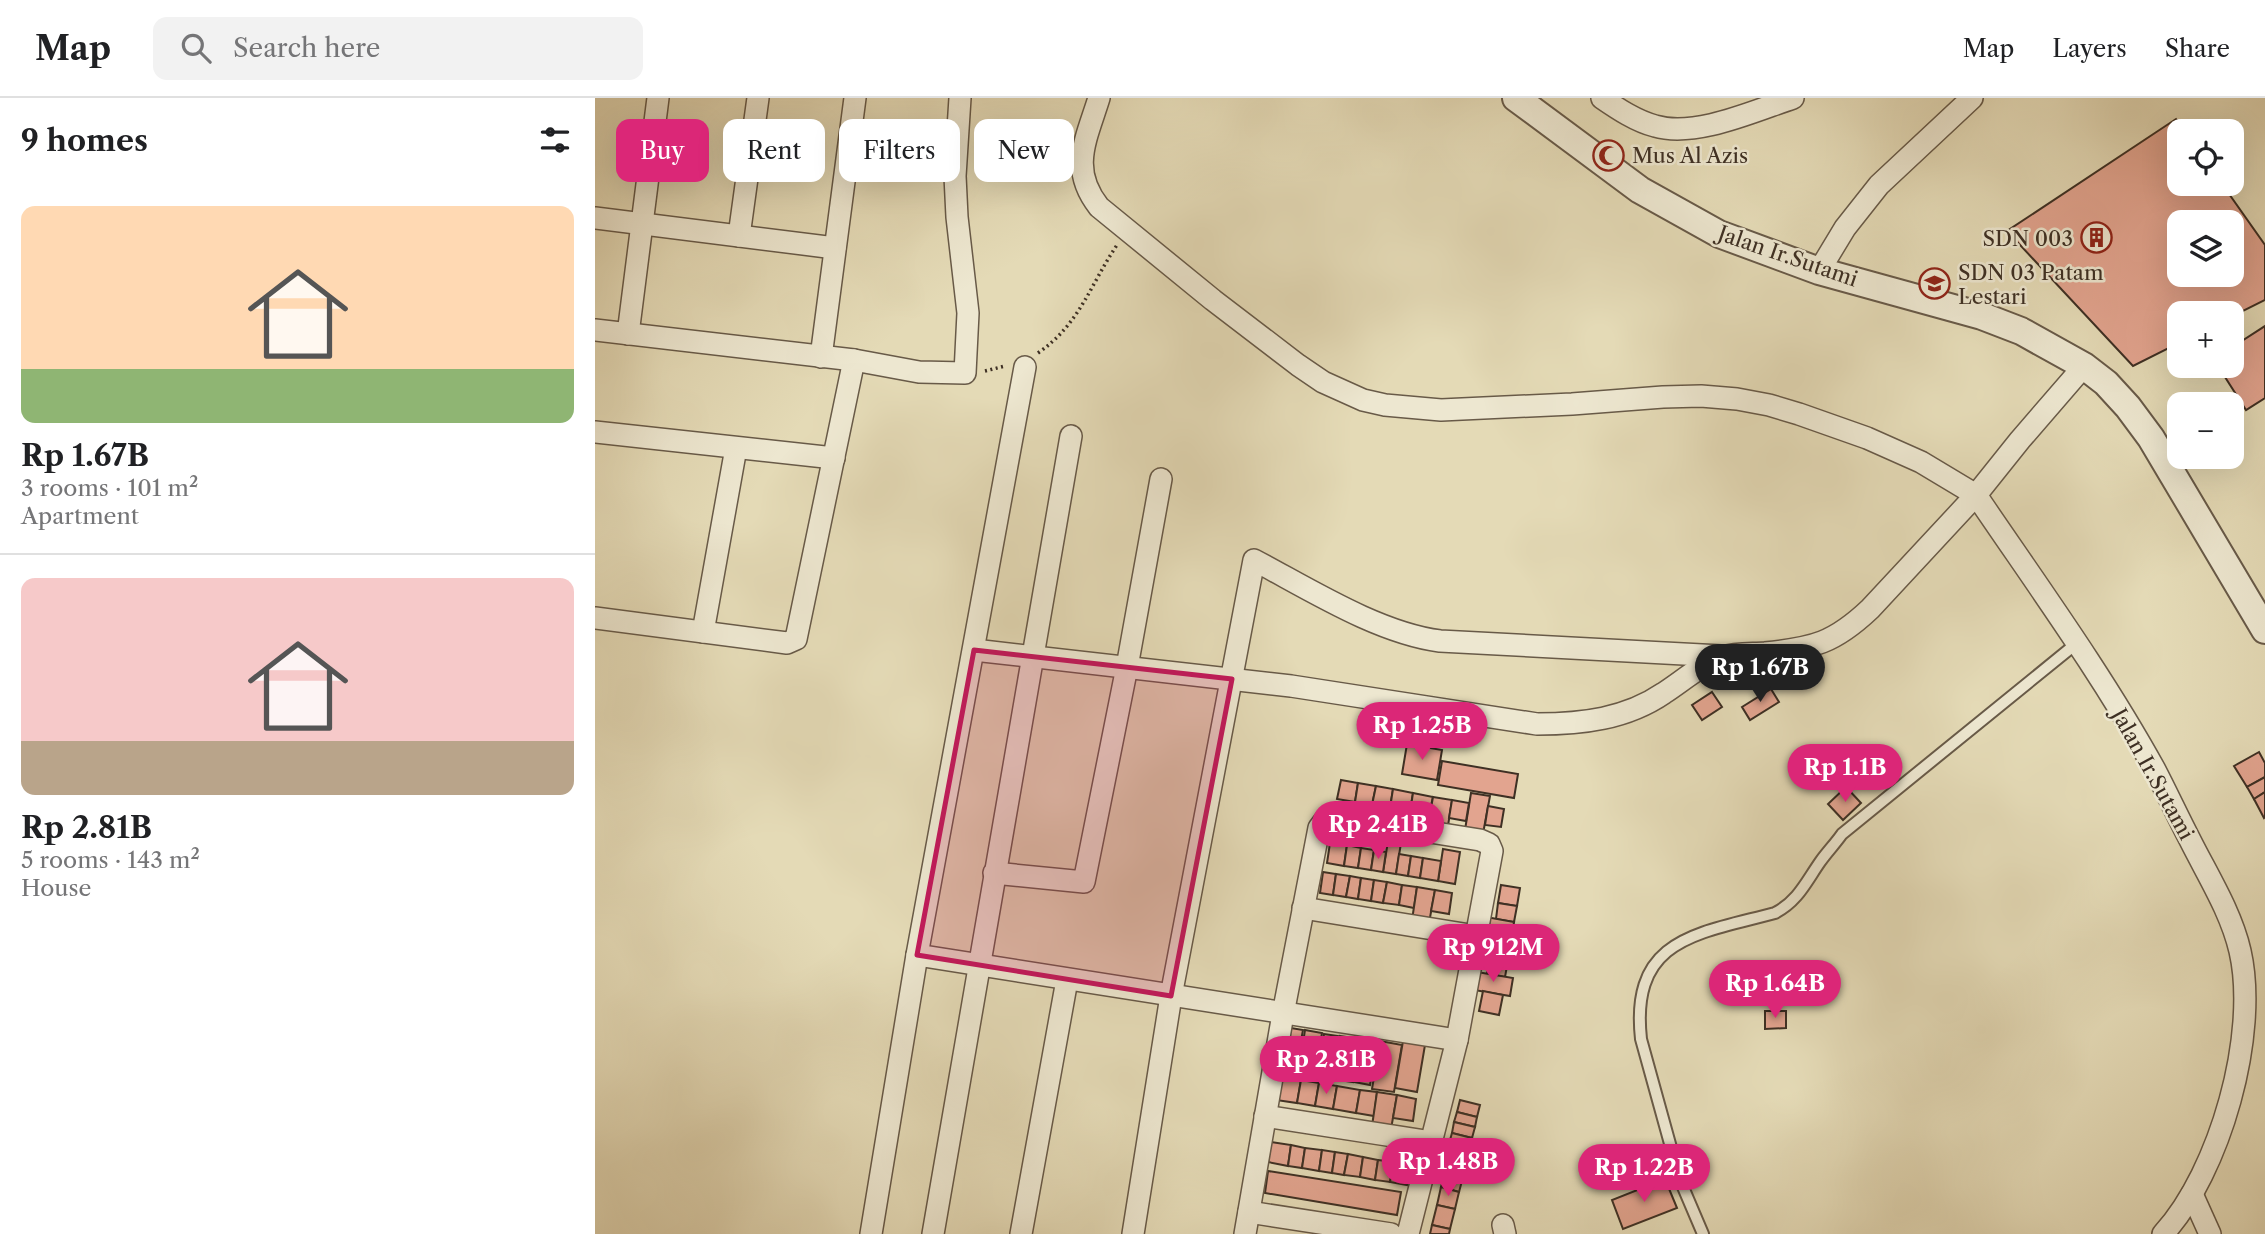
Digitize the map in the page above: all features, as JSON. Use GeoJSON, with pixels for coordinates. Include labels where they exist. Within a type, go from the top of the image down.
{"type":"FeatureCollection","features":[{"type":"Feature","properties":{"kind":"street"},"geometry":{"type":"LineString","coordinates":[[628,334],[658,98]]}},
{"type":"Feature","properties":{"kind":"street"},"geometry":{"type":"LineString","coordinates":[[739,236],[758,98]]}},
{"type":"Feature","properties":{"kind":"street"},"geometry":{"type":"LineString","coordinates":[[821,356],[855,98]]}},
{"type":"Feature","properties":{"kind":"street"},"geometry":{"type":"LineString","coordinates":[[595,330],[854,360],[919,372],[965,373],[968,313],[955,176],[960,98]]}},
{"type":"Feature","properties":{"kind":"street"},"geometry":{"type":"LineString","coordinates":[[1099,98],[1082,159],[1082,176],[1088,193],[1100,207],[1213,300],[1298,365],[1334,387],[1363,400],[1385,405],[1441,410],[1663,397],[1701,396],[1737,400],[1789,411],[1867,438],[1921,462],[1976,495]]}},
{"type":"Feature","properties":{"kind":"street","name":"Jalan Ir.Sutami"},"geometry":{"type":"LineString","coordinates":[[1516,98],[1640,190],[1719,234],[1819,271],[1982,316],[2021,331],[2084,366],[2120,399],[2151,438],[2261,615]]}},
{"type":"Feature","properties":{"kind":"street"},"geometry":{"type":"LineString","coordinates":[[1602,98],[1656,127],[1678,128],[1719,122],[1793,98]]}},
{"type":"Feature","properties":{"kind":"street"},"geometry":{"type":"LineString","coordinates":[[1819,271],[1845,228],[1879,185],[1972,98]]}},
{"type":"Feature","properties":{"kind":"street"},"geometry":{"type":"LineString","coordinates":[[595,218],[835,248]]}},
{"type":"Feature","properties":{"kind":"street"},"geometry":{"type":"LineString","coordinates":[[595,618],[787,643],[796,639],[854,360]]}},
{"type":"Feature","properties":{"kind":"street"},"geometry":{"type":"LineString","coordinates":[[870,1234],[1023,363]]}},
{"type":"Feature","properties":{"kind":"street"},"geometry":{"type":"LineString","coordinates":[[1133,1234],[1171,996],[1254,560],[1388,628],[1414,638],[1726,656],[1788,651],[1813,646],[1833,639],[1870,609],[1976,495],[2020,439],[2084,366]]}},
{"type":"Feature","properties":{"kind":"street"},"geometry":{"type":"LineString","coordinates":[[933,1234],[1071,436]]}},
{"type":"Feature","properties":{"kind":"street"},"geometry":{"type":"LineString","coordinates":[[596,438],[834,458]]}},
{"type":"Feature","properties":{"kind":"street"},"geometry":{"type":"LineString","coordinates":[[703,632],[736,448]]}},
{"type":"Feature","properties":{"kind":"street"},"geometry":{"type":"LineString","coordinates":[[994,873],[1084,882],[1161,479]]}},
{"type":"Feature","properties":{"kind":"street","name":"Jalan Ir.Sutami"},"geometry":{"type":"LineString","coordinates":[[1976,495],[2077,643],[2154,769],[2229,918],[2240,952],[2243,1017],[2239,1058],[2230,1101],[2220,1133],[2192,1194],[2163,1234]]}},
{"type":"Feature","properties":{"kind":"street"},"geometry":{"type":"LineString","coordinates":[[974,650],[1291,686],[1537,724],[1570,724],[1605,719],[1635,709],[1663,694],[1702,665],[1726,656]]}},
{"type":"Feature","properties":{"kind":"street"},"geometry":{"type":"LineString","coordinates":[[1245,1234],[1319,828],[1321,823],[1330,818],[1467,838],[1489,844],[1492,851],[1457,1040],[1408,1234]]}},
{"type":"Feature","properties":{"kind":"street"},"geometry":{"type":"LineString","coordinates":[[1303,908],[1476,936]]}},
{"type":"Feature","properties":{"kind":"street"},"geometry":{"type":"LineString","coordinates":[[918,955],[1457,1040]]}},
{"type":"Feature","properties":{"kind":"street"},"geometry":{"type":"LineString","coordinates":[[1021,1234],[1067,980]]}},
{"type":"Feature","properties":{"kind":"street"},"geometry":{"type":"LineString","coordinates":[[1265,1116],[1432,1142]]}},
{"type":"Feature","properties":{"kind":"street"},"geometry":{"type":"LineString","coordinates":[[2192,1194],[2210,1234]]}},
{"type":"Feature","properties":{"kind":"street"},"geometry":{"type":"LineString","coordinates":[[1249,1212],[1391,1234]]}},
{"type":"Feature","properties":{"kind":"lane"},"geometry":{"type":"LineString","coordinates":[[1703,1234],[1680,1180],[1641,1039],[1638,1015],[1640,997],[1645,979],[1655,963],[1672,946],[1690,938],[1787,907],[1798,897],[1819,863],[1842,835],[2077,643]]}},
{"type":"Feature","properties":{"kind":"path"},"geometry":{"type":"LineString","coordinates":[[965,373],[1023,363],[1054,342],[1085,303],[1101,271],[1129,229]]}},
{"type":"Feature","properties":{"kind":"highlighted area"},"geometry":{"type":"Polygon","coordinates":[[[974,650],[1232,679],[1171,996],[917,955],[974,650]]]}},
{"type":"Feature","properties":{"kind":"building","name":"SDN 003"},"geometry":{"type":"Polygon","coordinates":[[[2167,125],[2167,196],[2230,196],[2240,210],[2167,210],[2167,287],[2244,287],[2244,215],[2265,245],[2265,300],[2244,310],[2244,301],[2167,301],[2167,349],[2133,366],[2007,231],[2167,125]]]}},
{"type":"Feature","properties":{"kind":"building"},"geometry":{"type":"Polygon","coordinates":[[[2265,326],[2265,398],[2246,410],[2244,392],[2235,392],[2226,378],[2244,378],[2244,340],[2265,326]]]}},
{"type":"Feature","properties":{"kind":"building"},"geometry":{"type":"Polygon","coordinates":[[[1771,689],[1779,702],[1750,720],[1742,707],[1771,689]]]}},
{"type":"Feature","properties":{"kind":"building"},"geometry":{"type":"Polygon","coordinates":[[[1712,692],[1722,707],[1702,720],[1692,705],[1712,692]]]}},
{"type":"Feature","properties":{"kind":"building"},"geometry":{"type":"Polygon","coordinates":[[[1407,744],[1442,750],[1437,780],[1402,774],[1407,744]]]}},
{"type":"Feature","properties":{"kind":"building"},"geometry":{"type":"Polygon","coordinates":[[[2259,752],[2265,763],[2265,777],[2247,787],[2234,766],[2259,752]]]}},
{"type":"Feature","properties":{"kind":"building"},"geometry":{"type":"Polygon","coordinates":[[[1442,761],[1518,774],[1514,798],[1438,785],[1442,761]]]}},
{"type":"Feature","properties":{"kind":"building"},"geometry":{"type":"Polygon","coordinates":[[[2265,777],[2265,792],[2254,799],[2247,787],[2265,777]]]}},
{"type":"Feature","properties":{"kind":"building"},"geometry":{"type":"Polygon","coordinates":[[[1341,780],[1358,783],[1355,802],[1337,799],[1341,780]]]}},
{"type":"Feature","properties":{"kind":"building"},"geometry":{"type":"Polygon","coordinates":[[[1358,783],[1376,786],[1372,805],[1355,802],[1358,783]]]}},
{"type":"Feature","properties":{"kind":"building"},"geometry":{"type":"Polygon","coordinates":[[[1376,786],[1393,789],[1390,808],[1372,805],[1376,786]]]}},
{"type":"Feature","properties":{"kind":"building"},"geometry":{"type":"Polygon","coordinates":[[[1846,787],[1861,803],[1843,820],[1828,804],[1846,787]]]}},
{"type":"Feature","properties":{"kind":"building"},"geometry":{"type":"Polygon","coordinates":[[[1393,789],[1413,793],[1410,812],[1390,808],[1393,789]]]}},
{"type":"Feature","properties":{"kind":"building"},"geometry":{"type":"Polygon","coordinates":[[[2265,792],[2265,817],[2264,818],[2254,799],[2265,792]]]}},
{"type":"Feature","properties":{"kind":"building"},"geometry":{"type":"Polygon","coordinates":[[[1413,793],[1433,797],[1429,815],[1410,812],[1413,793]]]}},
{"type":"Feature","properties":{"kind":"building"},"geometry":{"type":"Polygon","coordinates":[[[1471,793],[1490,796],[1482,839],[1464,836],[1471,793]]]}},
{"type":"Feature","properties":{"kind":"building"},"geometry":{"type":"Polygon","coordinates":[[[1433,797],[1452,800],[1447,832],[1427,829],[1433,797]]]}},
{"type":"Feature","properties":{"kind":"building"},"geometry":{"type":"Polygon","coordinates":[[[1452,800],[1469,803],[1466,821],[1449,818],[1452,800]]]}},
{"type":"Feature","properties":{"kind":"building"},"geometry":{"type":"Polygon","coordinates":[[[1488,806],[1504,809],[1501,827],[1485,825],[1488,806]]]}},
{"type":"Feature","properties":{"kind":"building"},"geometry":{"type":"Polygon","coordinates":[[[1388,841],[1401,843],[1396,874],[1383,872],[1388,841]]]}},
{"type":"Feature","properties":{"kind":"building"},"geometry":{"type":"Polygon","coordinates":[[[1330,843],[1347,845],[1344,866],[1327,863],[1330,843]]]}},
{"type":"Feature","properties":{"kind":"building"},"geometry":{"type":"Polygon","coordinates":[[[1347,845],[1361,848],[1358,868],[1344,866],[1347,845]]]}},
{"type":"Feature","properties":{"kind":"building"},"geometry":{"type":"Polygon","coordinates":[[[1361,848],[1374,850],[1371,870],[1358,868],[1361,848]]]}},
{"type":"Feature","properties":{"kind":"building"},"geometry":{"type":"Polygon","coordinates":[[[1443,849],[1460,852],[1455,884],[1438,881],[1443,849]]]}},
{"type":"Feature","properties":{"kind":"building"},"geometry":{"type":"Polygon","coordinates":[[[1374,850],[1386,852],[1383,872],[1371,870],[1374,850]]]}},
{"type":"Feature","properties":{"kind":"building"},"geometry":{"type":"Polygon","coordinates":[[[1399,854],[1411,856],[1408,876],[1396,874],[1399,854]]]}},
{"type":"Feature","properties":{"kind":"building"},"geometry":{"type":"Polygon","coordinates":[[[1411,856],[1423,858],[1420,878],[1408,876],[1411,856]]]}},
{"type":"Feature","properties":{"kind":"building"},"geometry":{"type":"Polygon","coordinates":[[[1423,858],[1441,861],[1438,881],[1420,878],[1423,858]]]}},
{"type":"Feature","properties":{"kind":"building"},"geometry":{"type":"Polygon","coordinates":[[[1323,872],[1336,874],[1333,895],[1320,893],[1323,872]]]}},
{"type":"Feature","properties":{"kind":"building"},"geometry":{"type":"Polygon","coordinates":[[[1336,874],[1350,876],[1346,897],[1333,895],[1336,874]]]}},
{"type":"Feature","properties":{"kind":"building"},"geometry":{"type":"Polygon","coordinates":[[[1350,876],[1361,878],[1358,899],[1346,897],[1350,876]]]}},
{"type":"Feature","properties":{"kind":"building"},"geometry":{"type":"Polygon","coordinates":[[[1361,878],[1374,880],[1371,901],[1358,899],[1361,878]]]}},
{"type":"Feature","properties":{"kind":"building"},"geometry":{"type":"Polygon","coordinates":[[[1374,880],[1387,882],[1383,903],[1371,901],[1374,880]]]}},
{"type":"Feature","properties":{"kind":"building"},"geometry":{"type":"Polygon","coordinates":[[[1387,882],[1402,885],[1399,905],[1383,903],[1387,882]]]}},
{"type":"Feature","properties":{"kind":"building"},"geometry":{"type":"Polygon","coordinates":[[[1402,885],[1417,887],[1414,908],[1399,905],[1402,885]]]}},
{"type":"Feature","properties":{"kind":"building"},"geometry":{"type":"Polygon","coordinates":[[[1501,885],[1520,888],[1517,906],[1498,903],[1501,885]]]}},
{"type":"Feature","properties":{"kind":"building"},"geometry":{"type":"Polygon","coordinates":[[[1417,887],[1435,890],[1429,923],[1412,920],[1417,887]]]}},
{"type":"Feature","properties":{"kind":"building"},"geometry":{"type":"Polygon","coordinates":[[[1435,890],[1452,893],[1449,914],[1431,911],[1435,890]]]}},
{"type":"Feature","properties":{"kind":"building"},"geometry":{"type":"Polygon","coordinates":[[[1498,903],[1517,906],[1514,922],[1496,919],[1498,903]]]}},
{"type":"Feature","properties":{"kind":"building"},"geometry":{"type":"Polygon","coordinates":[[[1486,917],[1514,922],[1511,942],[1483,937],[1486,917]]]}},
{"type":"Feature","properties":{"kind":"building"},"geometry":{"type":"Polygon","coordinates":[[[1493,939],[1511,942],[1508,960],[1490,957],[1493,939]]]}},
{"type":"Feature","properties":{"kind":"building"},"geometry":{"type":"Polygon","coordinates":[[[1490,957],[1508,960],[1505,977],[1487,974],[1490,957]]]}},
{"type":"Feature","properties":{"kind":"building"},"geometry":{"type":"Polygon","coordinates":[[[1477,972],[1513,978],[1510,996],[1474,990],[1477,972]]]}},
{"type":"Feature","properties":{"kind":"building"},"geometry":{"type":"Polygon","coordinates":[[[1483,991],[1503,995],[1499,1015],[1479,1011],[1483,991]]]}},
{"type":"Feature","properties":{"kind":"building"},"geometry":{"type":"Polygon","coordinates":[[[1765,1011],[1786,1011],[1786,1028],[1765,1029],[1765,1011]]]}},
{"type":"Feature","properties":{"kind":"building"},"geometry":{"type":"Polygon","coordinates":[[[1285,1027],[1303,1030],[1295,1073],[1285,1071],[1289,1047],[1283,1046],[1285,1027]]]}},
{"type":"Feature","properties":{"kind":"building"},"geometry":{"type":"Polygon","coordinates":[[[1305,1030],[1322,1033],[1315,1077],[1298,1074],[1305,1030]]]}},
{"type":"Feature","properties":{"kind":"building"},"geometry":{"type":"Polygon","coordinates":[[[1324,1034],[1338,1036],[1331,1079],[1317,1077],[1324,1034]]]}},
{"type":"Feature","properties":{"kind":"building"},"geometry":{"type":"Polygon","coordinates":[[[1340,1036],[1360,1039],[1353,1082],[1332,1079],[1340,1036]]]}},
{"type":"Feature","properties":{"kind":"building"},"geometry":{"type":"Polygon","coordinates":[[[1361,1041],[1377,1044],[1370,1085],[1354,1082],[1361,1041]]]}},
{"type":"Feature","properties":{"kind":"building"},"geometry":{"type":"Polygon","coordinates":[[[1380,1041],[1402,1045],[1394,1092],[1372,1089],[1380,1041]]]}},
{"type":"Feature","properties":{"kind":"building"},"geometry":{"type":"Polygon","coordinates":[[[1403,1041],[1425,1045],[1417,1092],[1395,1088],[1403,1041]]]}},
{"type":"Feature","properties":{"kind":"building"},"geometry":{"type":"Polygon","coordinates":[[[1280,1077],[1301,1080],[1297,1103],[1276,1100],[1280,1077]]]}},
{"type":"Feature","properties":{"kind":"building"},"geometry":{"type":"Polygon","coordinates":[[[1301,1080],[1319,1083],[1315,1106],[1297,1103],[1301,1080]]]}},
{"type":"Feature","properties":{"kind":"building"},"geometry":{"type":"Polygon","coordinates":[[[1319,1083],[1337,1086],[1333,1109],[1315,1106],[1319,1083]]]}},
{"type":"Feature","properties":{"kind":"building"},"geometry":{"type":"Polygon","coordinates":[[[1337,1086],[1360,1090],[1356,1113],[1333,1109],[1337,1086]]]}},
{"type":"Feature","properties":{"kind":"building"},"geometry":{"type":"Polygon","coordinates":[[[1360,1090],[1377,1092],[1374,1116],[1356,1113],[1360,1090]]]}},
{"type":"Feature","properties":{"kind":"building"},"geometry":{"type":"Polygon","coordinates":[[[1377,1092],[1397,1095],[1391,1129],[1372,1126],[1377,1092]]]}},
{"type":"Feature","properties":{"kind":"building"},"geometry":{"type":"Polygon","coordinates":[[[1397,1095],[1416,1099],[1413,1121],[1393,1118],[1397,1095]]]}},
{"type":"Feature","properties":{"kind":"building"},"geometry":{"type":"Polygon","coordinates":[[[1460,1100],[1480,1105],[1477,1117],[1457,1112],[1460,1100]]]}},
{"type":"Feature","properties":{"kind":"building"},"geometry":{"type":"Polygon","coordinates":[[[1457,1112],[1477,1117],[1475,1127],[1454,1122],[1457,1112]]]}},
{"type":"Feature","properties":{"kind":"building"},"geometry":{"type":"Polygon","coordinates":[[[1454,1122],[1475,1127],[1472,1138],[1452,1133],[1454,1122]]]}},
{"type":"Feature","properties":{"kind":"building"},"geometry":{"type":"Polygon","coordinates":[[[1452,1133],[1472,1138],[1469,1152],[1448,1147],[1452,1133]]]}},
{"type":"Feature","properties":{"kind":"building"},"geometry":{"type":"Polygon","coordinates":[[[1271,1142],[1291,1145],[1288,1166],[1268,1162],[1271,1142]]]}},
{"type":"Feature","properties":{"kind":"building"},"geometry":{"type":"Polygon","coordinates":[[[1291,1145],[1305,1148],[1302,1168],[1288,1166],[1291,1145]]]}},
{"type":"Feature","properties":{"kind":"building"},"geometry":{"type":"Polygon","coordinates":[[[1448,1147],[1469,1152],[1466,1164],[1445,1159],[1448,1147]]]}},
{"type":"Feature","properties":{"kind":"building"},"geometry":{"type":"Polygon","coordinates":[[[1305,1148],[1322,1150],[1319,1171],[1302,1168],[1305,1148]]]}},
{"type":"Feature","properties":{"kind":"building"},"geometry":{"type":"Polygon","coordinates":[[[1322,1150],[1335,1152],[1332,1173],[1319,1171],[1322,1150]]]}},
{"type":"Feature","properties":{"kind":"building"},"geometry":{"type":"Polygon","coordinates":[[[1335,1152],[1348,1154],[1344,1175],[1332,1173],[1335,1152]]]}},
{"type":"Feature","properties":{"kind":"building"},"geometry":{"type":"Polygon","coordinates":[[[1348,1154],[1363,1157],[1360,1177],[1344,1175],[1348,1154]]]}},
{"type":"Feature","properties":{"kind":"building"},"geometry":{"type":"Polygon","coordinates":[[[1433,1156],[1466,1164],[1463,1177],[1430,1169],[1433,1156]]]}},
{"type":"Feature","properties":{"kind":"building"},"geometry":{"type":"Polygon","coordinates":[[[1363,1157],[1378,1160],[1375,1180],[1360,1177],[1363,1157]]]}},
{"type":"Feature","properties":{"kind":"building"},"geometry":{"type":"Polygon","coordinates":[[[1378,1160],[1394,1162],[1390,1182],[1375,1180],[1378,1160]]]}},
{"type":"Feature","properties":{"kind":"building"},"geometry":{"type":"Polygon","coordinates":[[[1394,1162],[1411,1165],[1407,1185],[1390,1182],[1394,1162]]]}},
{"type":"Feature","properties":{"kind":"building"},"geometry":{"type":"Polygon","coordinates":[[[1268,1171],[1401,1192],[1397,1215],[1265,1193],[1268,1171]]]}},
{"type":"Feature","properties":{"kind":"building"},"geometry":{"type":"Polygon","coordinates":[[[1445,1173],[1463,1177],[1459,1192],[1441,1187],[1445,1173]]]}},
{"type":"Feature","properties":{"kind":"building"},"geometry":{"type":"Polygon","coordinates":[[[1665,1179],[1677,1208],[1623,1229],[1612,1200],[1665,1179]]]}},
{"type":"Feature","properties":{"kind":"building"},"geometry":{"type":"Polygon","coordinates":[[[1441,1187],[1459,1192],[1455,1209],[1437,1205],[1441,1187]]]}},
{"type":"Feature","properties":{"kind":"building"},"geometry":{"type":"Polygon","coordinates":[[[1437,1205],[1455,1209],[1450,1229],[1432,1225],[1437,1205]]]}},
{"type":"Feature","properties":{"kind":"building"},"geometry":{"type":"Polygon","coordinates":[[[1432,1225],[1450,1229],[1449,1234],[1430,1234],[1432,1225]]]}},
{"type":"Feature","properties":{"kind":"place","name":"Mus Al Azis"},"geometry":{"type":"Point","coordinates":[1609,155]}},
{"type":"Feature","properties":{"kind":"place","name":"SDN 003"},"geometry":{"type":"Point","coordinates":[2096,238]}},
{"type":"Feature","properties":{"kind":"place","name":"SDN 03 Patam Lestari"},"geometry":{"type":"Point","coordinates":[1935,284]}}]}
